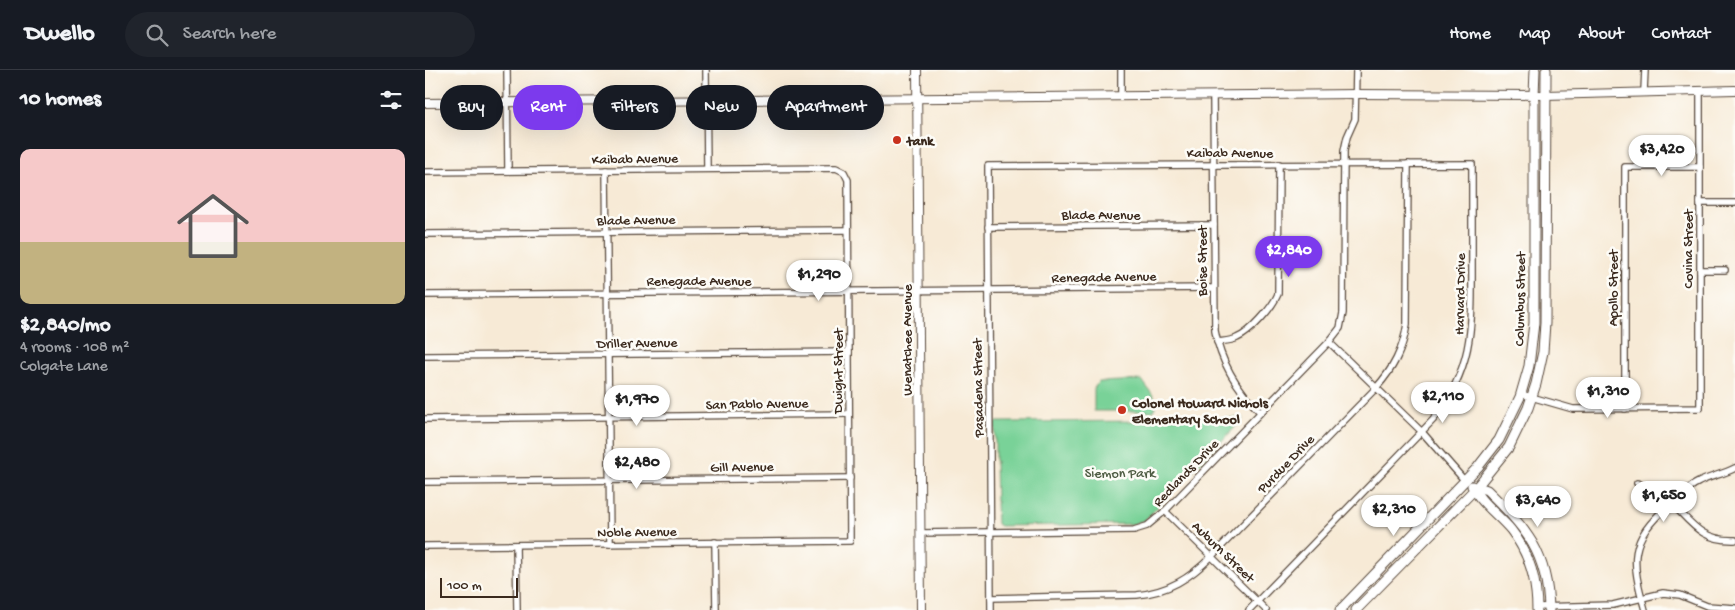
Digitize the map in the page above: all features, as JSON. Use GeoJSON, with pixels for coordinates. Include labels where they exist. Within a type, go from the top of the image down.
{"type":"FeatureCollection","features":[{"type":"Feature","properties":{"kind":"main road","name":"Columbus Street"},"geometry":{"type":"LineString","coordinates":[[1340,610],[1465,481],[1499,440],[1521,394],[1529,366],[1533,335],[1535,70]]}},
{"type":"Feature","properties":{"kind":"main road","name":"Columbus Street"},"geometry":{"type":"LineString","coordinates":[[1356,610],[1475,489],[1509,447],[1532,398],[1540,368],[1545,330],[1545,95],[1547,70]]}},
{"type":"Feature","properties":{"kind":"main road"},"geometry":{"type":"LineString","coordinates":[[1465,481],[1475,489],[1479,497],[1511,530],[1524,550],[1533,573],[1537,609]]}},
{"type":"Feature","properties":{"kind":"main road"},"geometry":{"type":"LineString","coordinates":[[1475,489],[1487,490],[1515,517],[1530,538],[1545,571],[1549,594],[1549,609]]}},
{"type":"Feature","properties":{"kind":"street"},"geometry":{"type":"LineString","coordinates":[[507,70],[508,171]]}},
{"type":"Feature","properties":{"kind":"street"},"geometry":{"type":"LineString","coordinates":[[706,70],[706,85]]}},
{"type":"Feature","properties":{"kind":"street","name":"Wenatchee Avenue"},"geometry":{"type":"LineString","coordinates":[[917,70],[921,610]]}},
{"type":"Feature","properties":{"kind":"street"},"geometry":{"type":"LineString","coordinates":[[1121,70],[1121,96]]}},
{"type":"Feature","properties":{"kind":"street","name":"Redlands Drive"},"geometry":{"type":"LineString","coordinates":[[920,533],[1134,530],[1147,526],[1165,511],[1329,342],[1340,328],[1343,314],[1343,164],[1345,144],[1355,119],[1355,70]]}},
{"type":"Feature","properties":{"kind":"street"},"geometry":{"type":"LineString","coordinates":[[1644,91],[1645,70]]}},
{"type":"Feature","properties":{"kind":"street"},"geometry":{"type":"LineString","coordinates":[[757,100],[1355,94],[1545,95],[1735,90]]}},
{"type":"Feature","properties":{"kind":"street","name":"Covina Street"},"geometry":{"type":"LineString","coordinates":[[1625,408],[1700,408],[1700,91]]}},
{"type":"Feature","properties":{"kind":"street","name":"Boise Street"},"geometry":{"type":"LineString","coordinates":[[1213,95],[1214,318],[1217,342],[1233,380],[1248,400],[1261,412]]}},
{"type":"Feature","properties":{"kind":"street"},"geometry":{"type":"LineString","coordinates":[[425,103],[686,100]]}},
{"type":"Feature","properties":{"kind":"street"},"geometry":{"type":"LineString","coordinates":[[706,130],[707,169]]}},
{"type":"Feature","properties":{"kind":"street"},"geometry":{"type":"LineString","coordinates":[[1217,342],[1231,340],[1244,335],[1271,308],[1278,294],[1279,164]]}},
{"type":"Feature","properties":{"kind":"street","name":"Purdue Drive"},"geometry":{"type":"LineString","coordinates":[[991,598],[1148,594],[1182,582],[1211,557],[1376,388],[1398,356],[1407,324],[1408,164]]}},
{"type":"Feature","properties":{"kind":"street","name":"Kaibab Avenue"},"geometry":{"type":"LineString","coordinates":[[988,166],[1472,164]]}},
{"type":"Feature","properties":{"kind":"street","name":"Harvard Drive"},"geometry":{"type":"LineString","coordinates":[[1249,610],[1422,432],[1450,396],[1462,370],[1470,343],[1472,317],[1472,164]]}},
{"type":"Feature","properties":{"kind":"street","name":"Pasadena Street"},"geometry":{"type":"LineString","coordinates":[[988,166],[991,610]]}},
{"type":"Feature","properties":{"kind":"street","name":"Apollo Street"},"geometry":{"type":"LineString","coordinates":[[1625,408],[1625,167],[1700,166]]}},
{"type":"Feature","properties":{"kind":"street","name":"Kaibab Avenue"},"geometry":{"type":"LineString","coordinates":[[425,172],[836,168],[844,172]]}},
{"type":"Feature","properties":{"kind":"street"},"geometry":{"type":"LineString","coordinates":[[606,170],[610,544]]}},
{"type":"Feature","properties":{"kind":"street","name":"Dwight Street"},"geometry":{"type":"LineString","coordinates":[[844,172],[848,180],[850,541]]}},
{"type":"Feature","properties":{"kind":"street"},"geometry":{"type":"LineString","coordinates":[[1700,203],[1735,203]]}},
{"type":"Feature","properties":{"kind":"street","name":"Blade Avenue"},"geometry":{"type":"LineString","coordinates":[[988,227],[1214,225]]}},
{"type":"Feature","properties":{"kind":"street","name":"Blade Avenue"},"geometry":{"type":"LineString","coordinates":[[425,234],[848,230]]}},
{"type":"Feature","properties":{"kind":"street"},"geometry":{"type":"LineString","coordinates":[[1700,270],[1725,270]]}},
{"type":"Feature","properties":{"kind":"street","name":"Renegade Avenue"},"geometry":{"type":"LineString","coordinates":[[425,295],[1214,288]]}},
{"type":"Feature","properties":{"kind":"street"},"geometry":{"type":"LineString","coordinates":[[1329,342],[1422,432],[1465,481]]}},
{"type":"Feature","properties":{"kind":"street","name":"Driller Avenue"},"geometry":{"type":"LineString","coordinates":[[425,356],[849,352]]}},
{"type":"Feature","properties":{"kind":"street"},"geometry":{"type":"LineString","coordinates":[[1521,394],[1573,409],[1625,408]]}},
{"type":"Feature","properties":{"kind":"street","name":"San Pablo Avenue"},"geometry":{"type":"LineString","coordinates":[[425,419],[849,414]]}},
{"type":"Feature","properties":{"kind":"street"},"geometry":{"type":"LineString","coordinates":[[1645,610],[1635,568],[1638,546],[1649,524],[1697,482],[1735,468]]}},
{"type":"Feature","properties":{"kind":"street","name":"Gill Avenue"},"geometry":{"type":"LineString","coordinates":[[425,482],[850,478]]}},
{"type":"Feature","properties":{"kind":"street"},"geometry":{"type":"LineString","coordinates":[[1637,482],[1654,490],[1671,503],[1689,524],[1703,533],[1718,539],[1735,540]]}},
{"type":"Feature","properties":{"kind":"street","name":"Auburn Street"},"geometry":{"type":"LineString","coordinates":[[1165,511],[1266,610]]}},
{"type":"Feature","properties":{"kind":"street","name":"Noble Avenue"},"geometry":{"type":"LineString","coordinates":[[425,546],[850,541]]}},
{"type":"Feature","properties":{"kind":"street"},"geometry":{"type":"LineString","coordinates":[[715,542],[716,610]]}},
{"type":"Feature","properties":{"kind":"street"},"geometry":{"type":"LineString","coordinates":[[516,545],[517,610]]}},
{"type":"Feature","properties":{"kind":"street"},"geometry":{"type":"LineString","coordinates":[[1537,609],[1613,605],[1656,594],[1672,593],[1707,606],[1735,608]]}},
{"type":"Feature","properties":{"kind":"green space"},"geometry":{"type":"Polygon","coordinates":[[[1142,380],[1157,401],[1154,411],[1094,411],[1094,388],[1099,382],[1142,380]]]}},
{"type":"Feature","properties":{"kind":"green space","name":"Siemon Park"},"geometry":{"type":"Polygon","coordinates":[[[1149,418],[1244,418],[1145,520],[1133,524],[1000,526],[997,524],[995,424],[997,422],[1149,421],[1149,418]]]}},
{"type":"Feature","properties":{"kind":"place","name":"tank"},"geometry":{"type":"Point","coordinates":[897,140]}},
{"type":"Feature","properties":{"kind":"place","name":"Colonel Howard Nichols Elementary School"},"geometry":{"type":"Point","coordinates":[1122,410]}}]}
